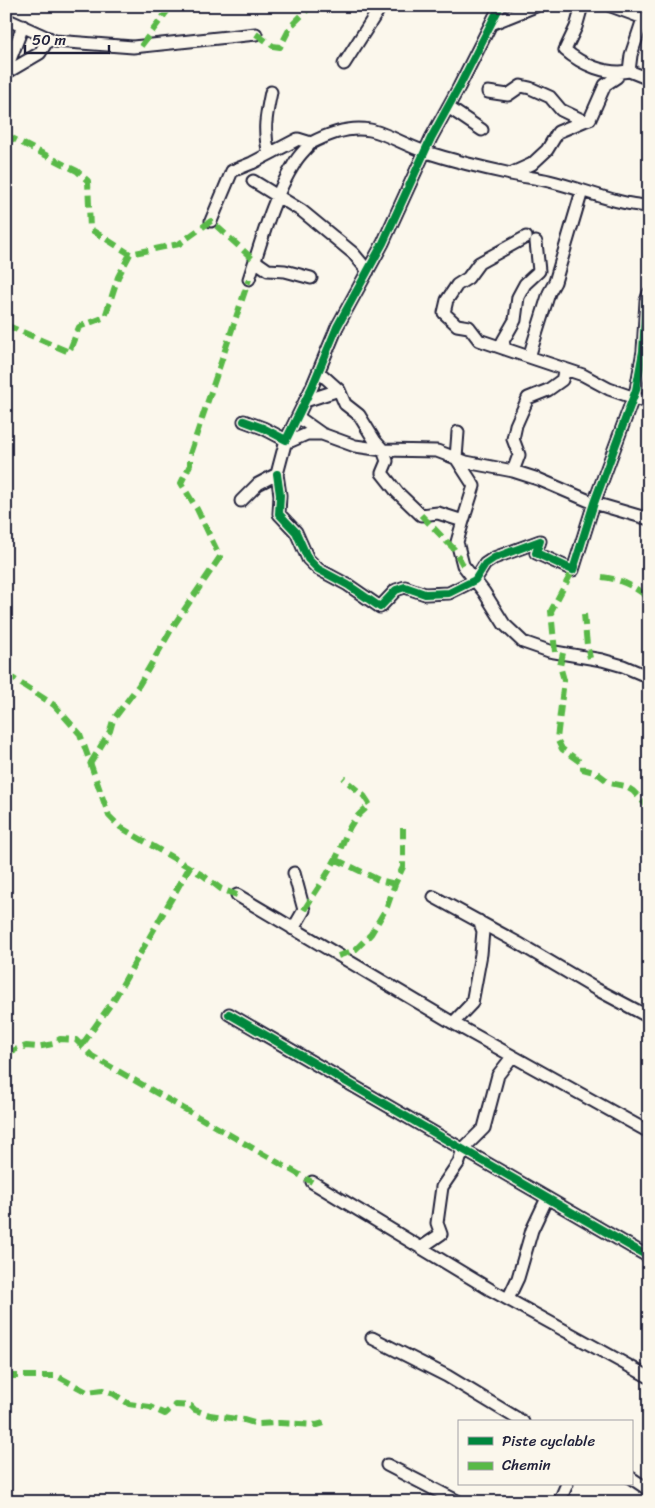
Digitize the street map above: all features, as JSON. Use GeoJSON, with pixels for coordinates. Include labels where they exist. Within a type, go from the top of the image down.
{"type":"FeatureCollection","features":[{"type":"Feature","properties":{"kind":"street"},"geometry":{"type":"LineString","coordinates":[[344,64],[381,6]]}},
{"type":"Feature","properties":{"kind":"street"},"geometry":{"type":"LineString","coordinates":[[500,6],[425,152],[387,234],[337,327],[319,372],[286,440],[278,474],[279,514],[296,532],[308,559],[318,569],[348,585],[380,607],[396,590],[405,588],[424,594],[449,593],[475,580],[485,564],[494,558],[532,543],[540,542],[536,553],[573,570],[594,503],[633,398],[644,350],[646,301],[649,293]]}},
{"type":"Feature","properties":{"kind":"street"},"geometry":{"type":"LineString","coordinates":[[491,24],[536,6]]}},
{"type":"Feature","properties":{"kind":"street"},"geometry":{"type":"LineString","coordinates":[[582,6],[576,27],[565,50],[577,60],[592,67],[624,72],[649,79]]}},
{"type":"Feature","properties":{"kind":"street"},"geometry":{"type":"LineString","coordinates":[[510,174],[534,162],[547,150],[558,132],[590,119],[605,85],[624,72],[646,19],[611,6]]}},
{"type":"Feature","properties":{"kind":"street"},"geometry":{"type":"LineString","coordinates":[[6,19],[55,41],[133,47],[256,34]]}},
{"type":"Feature","properties":{"kind":"street"},"geometry":{"type":"LineString","coordinates":[[6,72],[23,26]]}},
{"type":"Feature","properties":{"kind":"street"},"geometry":{"type":"LineString","coordinates":[[6,72],[40,53],[49,38]]}},
{"type":"Feature","properties":{"kind":"street"},"geometry":{"type":"LineString","coordinates":[[488,92],[508,95],[521,86],[530,88],[550,97],[561,110],[584,120]]}},
{"type":"Feature","properties":{"kind":"street"},"geometry":{"type":"LineString","coordinates":[[269,154],[265,138],[265,120],[271,92]]}},
{"type":"Feature","properties":{"kind":"street"},"geometry":{"type":"LineString","coordinates":[[448,107],[482,130]]}},
{"type":"Feature","properties":{"kind":"street"},"geometry":{"type":"LineString","coordinates":[[249,279],[278,196],[294,163],[311,143],[329,134],[353,130],[369,130],[425,152],[510,174],[549,181],[634,205],[649,206]]}},
{"type":"Feature","properties":{"kind":"street"},"geometry":{"type":"LineString","coordinates":[[211,221],[232,171],[298,139],[311,143]]}},
{"type":"Feature","properties":{"kind":"street"},"geometry":{"type":"LineString","coordinates":[[534,162],[538,172],[549,181]]}},
{"type":"Feature","properties":{"kind":"street"},"geometry":{"type":"LineString","coordinates":[[253,181],[302,211],[327,230],[353,253],[368,271]]}},
{"type":"Feature","properties":{"kind":"street"},"geometry":{"type":"LineString","coordinates":[[529,357],[549,293],[555,282],[582,191]]}},
{"type":"Feature","properties":{"kind":"street"},"geometry":{"type":"LineString","coordinates":[[505,349],[503,341],[515,320],[518,297],[525,284],[540,271],[531,240],[479,263],[468,278],[457,285],[447,300],[444,313],[457,324],[469,327],[479,340],[505,349],[565,369],[582,375],[609,390],[649,403]]}},
{"type":"Feature","properties":{"kind":"street"},"geometry":{"type":"LineString","coordinates":[[255,261],[268,270],[285,271],[311,278]]}},
{"type":"Feature","properties":{"kind":"street"},"geometry":{"type":"LineString","coordinates":[[513,472],[519,455],[513,439],[516,425],[528,398],[548,390],[562,380],[565,369]]}},
{"type":"Feature","properties":{"kind":"street"},"geometry":{"type":"LineString","coordinates":[[319,372],[339,390],[345,404],[359,415],[375,441],[384,450],[387,461],[382,473],[397,492],[421,515],[438,513],[463,521]]}},
{"type":"Feature","properties":{"kind":"street"},"geometry":{"type":"LineString","coordinates":[[305,401],[339,390]]}},
{"type":"Feature","properties":{"kind":"street"},"geometry":{"type":"LineString","coordinates":[[298,417],[322,434],[355,446],[384,450],[437,451],[466,462],[538,479],[594,503],[649,519]]}},
{"type":"Feature","properties":{"kind":"street"},"geometry":{"type":"LineString","coordinates":[[244,421],[286,440],[307,434],[322,434]]}},
{"type":"Feature","properties":{"kind":"street"},"geometry":{"type":"LineString","coordinates":[[458,432],[456,458],[474,486],[457,542],[463,565],[504,624],[523,642],[548,651],[602,660],[623,666],[649,678]]}},
{"type":"Feature","properties":{"kind":"street"},"geometry":{"type":"LineString","coordinates":[[241,501],[258,484],[278,474]]}},
{"type":"Feature","properties":{"kind":"street"},"geometry":{"type":"LineString","coordinates":[[293,929],[304,910],[294,873]]}},
{"type":"Feature","properties":{"kind":"street"},"geometry":{"type":"LineString","coordinates":[[237,895],[512,1057],[649,1132]]}},
{"type":"Feature","properties":{"kind":"street"},"geometry":{"type":"LineString","coordinates":[[434,897],[567,973],[649,1017]]}},
{"type":"Feature","properties":{"kind":"street"},"geometry":{"type":"LineString","coordinates":[[453,1023],[472,1003],[483,931],[479,921]]}},
{"type":"Feature","properties":{"kind":"street"},"geometry":{"type":"LineString","coordinates":[[229,1014],[649,1257]]}},
{"type":"Feature","properties":{"kind":"street"},"geometry":{"type":"LineString","coordinates":[[422,1247],[442,1234],[437,1223],[442,1187],[459,1162],[463,1149],[484,1128],[498,1075],[512,1057]]}},
{"type":"Feature","properties":{"kind":"street"},"geometry":{"type":"LineString","coordinates":[[312,1182],[508,1299],[649,1377]]}},
{"type":"Feature","properties":{"kind":"street"},"geometry":{"type":"LineString","coordinates":[[508,1299],[518,1278],[532,1230],[548,1198]]}},
{"type":"Feature","properties":{"kind":"street"},"geometry":{"type":"LineString","coordinates":[[372,1338],[446,1376],[520,1420]]}},
{"type":"Feature","properties":{"kind":"street"},"geometry":{"type":"LineString","coordinates":[[387,1465],[459,1502]]}},
{"type":"Feature","properties":{"kind":"street"},"geometry":{"type":"LineString","coordinates":[[632,1479],[649,1490]]}},
{"type":"Feature","properties":{"kind":"street"},"geometry":{"type":"LineString","coordinates":[[559,1502],[566,1486]]}},
{"type":"Feature","properties":{"kind":"marked path"},"geometry":{"type":"LineString","coordinates":[[141,46],[171,6]]}},
{"type":"Feature","properties":{"kind":"marked path"},"geometry":{"type":"LineString","coordinates":[[256,34],[273,46],[280,47],[291,26],[311,6]]}},
{"type":"Feature","properties":{"kind":"marked path"},"geometry":{"type":"LineString","coordinates":[[6,135],[77,171],[88,181],[90,229],[130,254]]}},
{"type":"Feature","properties":{"kind":"marked path"},"geometry":{"type":"LineString","coordinates":[[6,325],[69,352],[79,327],[105,317],[118,277],[130,254],[179,244],[211,221],[255,261]]}},
{"type":"Feature","properties":{"kind":"marked path"},"geometry":{"type":"LineString","coordinates":[[90,764],[110,731],[113,720],[139,685],[174,625],[220,557],[197,509],[181,483],[190,465],[190,454],[249,279]]}},
{"type":"Feature","properties":{"kind":"marked path"},"geometry":{"type":"LineString","coordinates":[[421,515],[454,549],[463,565]]}},
{"type":"Feature","properties":{"kind":"marked path"},"geometry":{"type":"LineString","coordinates":[[555,652],[551,611],[573,570]]}},
{"type":"Feature","properties":{"kind":"marked path"},"geometry":{"type":"LineString","coordinates":[[602,577],[615,579],[627,584],[649,598]]}},
{"type":"Feature","properties":{"kind":"marked path"},"geometry":{"type":"LineString","coordinates":[[584,614],[590,658]]}},
{"type":"Feature","properties":{"kind":"marked path"},"geometry":{"type":"LineString","coordinates":[[563,653],[560,666],[564,680],[557,739],[562,749],[583,764],[583,769],[597,773],[610,783],[625,786],[633,791],[649,808]]}},
{"type":"Feature","properties":{"kind":"marked path"},"geometry":{"type":"LineString","coordinates":[[6,674],[54,705],[80,734],[109,816],[120,827],[204,876],[221,889],[237,895]]}},
{"type":"Feature","properties":{"kind":"marked path"},"geometry":{"type":"LineString","coordinates":[[304,910],[339,852],[351,824],[370,805],[364,796],[343,778]]}},
{"type":"Feature","properties":{"kind":"marked path"},"geometry":{"type":"LineString","coordinates":[[338,956],[355,950],[371,934],[387,907],[403,867],[403,828]]}},
{"type":"Feature","properties":{"kind":"marked path"},"geometry":{"type":"LineString","coordinates":[[335,859],[379,880],[395,884]]}},
{"type":"Feature","properties":{"kind":"marked path"},"geometry":{"type":"LineString","coordinates":[[82,1045],[113,1001],[189,868]]}},
{"type":"Feature","properties":{"kind":"marked path"},"geometry":{"type":"LineString","coordinates":[[6,1053],[26,1046],[37,1047],[53,1044],[60,1039],[76,1040],[92,1056],[312,1182]]}},
{"type":"Feature","properties":{"kind":"marked path"},"geometry":{"type":"LineString","coordinates":[[6,1376],[57,1376],[87,1392],[103,1390],[114,1394],[129,1404],[150,1407],[165,1414],[175,1405],[191,1406],[195,1410],[210,1415],[257,1424],[317,1425],[324,1423]]}},
{"type":"Feature","properties":{"kind":"cycle path"},"geometry":{"type":"LineString","coordinates":[[244,421],[286,440],[312,387],[337,327],[383,243],[431,138],[500,6]]}},
{"type":"Feature","properties":{"kind":"cycle path"},"geometry":{"type":"LineString","coordinates":[[277,474],[280,495],[279,514],[296,532],[308,559],[318,569],[348,585],[380,607],[396,590],[405,587],[425,594],[449,593],[475,580],[485,564],[494,558],[540,541],[536,553],[573,570],[594,503],[636,390],[643,351],[646,301],[649,293]]}},
{"type":"Feature","properties":{"kind":"cycle path"},"geometry":{"type":"LineString","coordinates":[[229,1014],[649,1257]]}}]}
